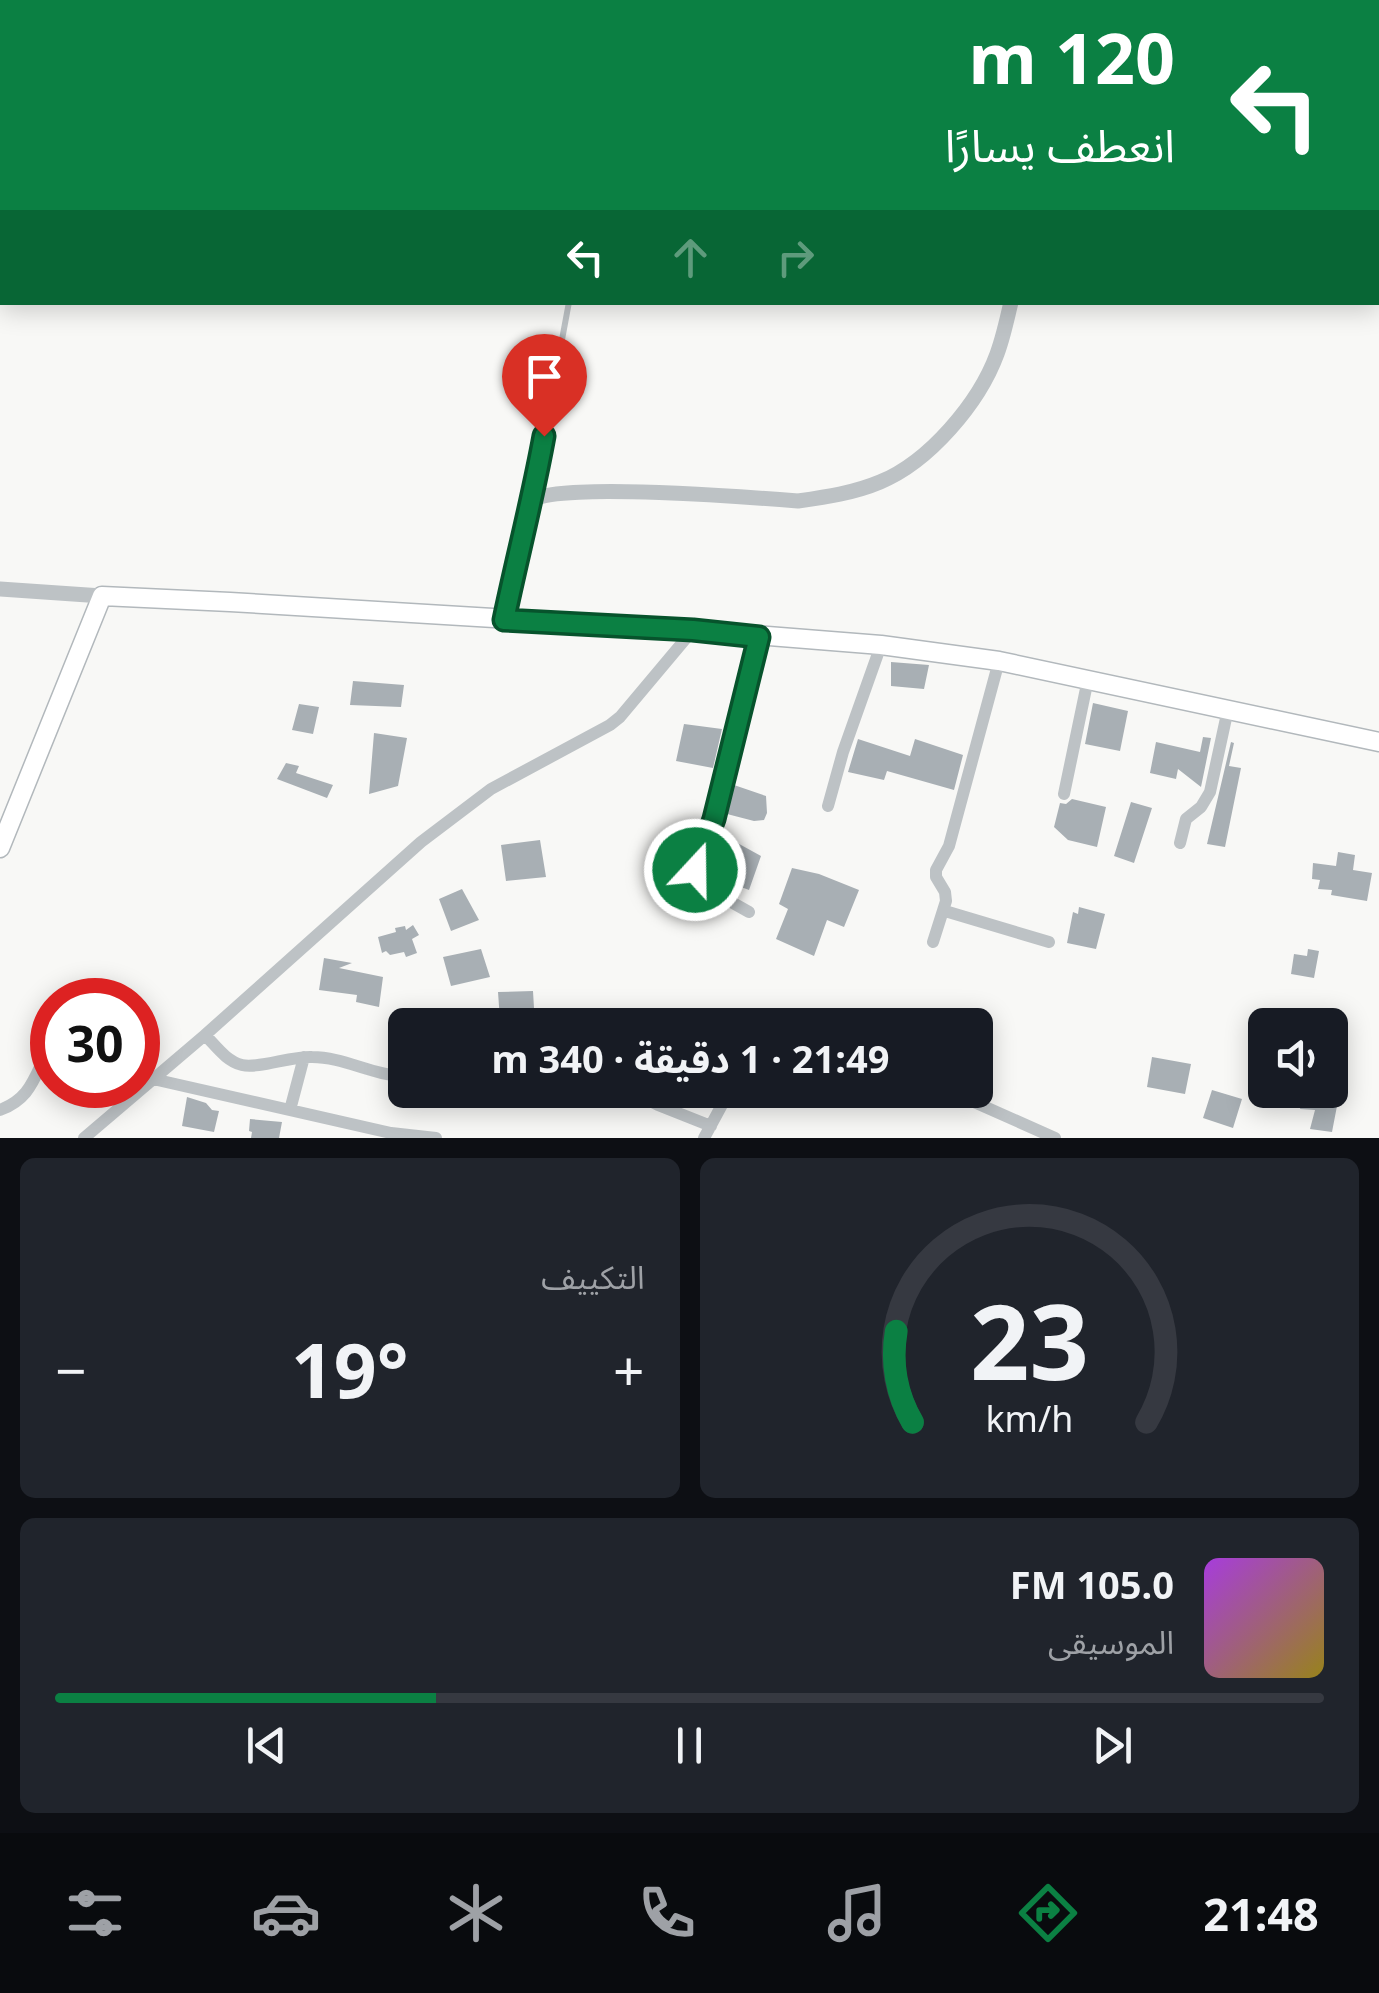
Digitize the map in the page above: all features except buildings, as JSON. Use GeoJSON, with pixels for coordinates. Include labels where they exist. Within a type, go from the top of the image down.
{"type":"FeatureCollection","features":[{"type":"Feature","properties":{"kind":"main road"},"geometry":{"type":"LineString","coordinates":[[0,848],[102,596],[693,630],[881,645],[998,661],[1379,742]]}},
{"type":"Feature","properties":{"kind":"street"},"geometry":{"type":"LineString","coordinates":[[504,620],[526,520],[532,502],[543,494],[593,492],[798,500],[882,482],[910,466],[955,423],[977,393],[997,356],[1010,305]]}},
{"type":"Feature","properties":{"kind":"street"},"geometry":{"type":"LineString","coordinates":[[0,589],[102,596]]}},
{"type":"Feature","properties":{"kind":"street"},"geometry":{"type":"LineString","coordinates":[[160,1074],[421,842],[491,789],[620,717],[693,630]]}},
{"type":"Feature","properties":{"kind":"street"},"geometry":{"type":"LineString","coordinates":[[749,912],[701,884],[695,870],[714,819],[759,637]]}},
{"type":"Feature","properties":{"kind":"street"},"geometry":{"type":"LineString","coordinates":[[828,806],[881,645]]}},
{"type":"Feature","properties":{"kind":"street"},"geometry":{"type":"LineString","coordinates":[[934,942],[946,896],[936,870],[949,846],[998,661]]}},
{"type":"Feature","properties":{"kind":"street"},"geometry":{"type":"LineString","coordinates":[[1064,794],[1088,679]]}},
{"type":"Feature","properties":{"kind":"street"},"geometry":{"type":"LineString","coordinates":[[1180,843],[1186,819],[1201,807],[1210,792],[1228,709]]}},
{"type":"Feature","properties":{"kind":"street"},"geometry":{"type":"LineString","coordinates":[[944,912],[1049,942]]}},
{"type":"Feature","properties":{"kind":"street"},"geometry":{"type":"LineString","coordinates":[[205,1035],[227,1057],[244,1065],[304,1057],[336,1059],[388,1072]]}},
{"type":"Feature","properties":{"kind":"street"},"geometry":{"type":"LineString","coordinates":[[290,1110],[304,1057]]}},
{"type":"Feature","properties":{"kind":"street"},"geometry":{"type":"LineString","coordinates":[[160,1080],[391,1133],[436,1138]]}},
{"type":"Feature","properties":{"kind":"street"},"geometry":{"type":"LineString","coordinates":[[0,1110],[30,1090]]}},
{"type":"Feature","properties":{"kind":"street"},"geometry":{"type":"LineString","coordinates":[[84,1138],[120,1108]]}},
{"type":"Feature","properties":{"kind":"street"},"geometry":{"type":"LineString","coordinates":[[663,1108],[707,1132],[720,1108]]}},
{"type":"Feature","properties":{"kind":"street"},"geometry":{"type":"LineString","coordinates":[[983,1108],[1032,1133],[1055,1138]]}},
{"type":"Feature","properties":{"kind":"lane"},"geometry":{"type":"LineString","coordinates":[[532,502],[568,305]]}},
{"type":"Feature","properties":{"kind":"route"},"geometry":{"type":"LineString","coordinates":[[544,436],[504,620],[759,637],[714,819],[695,870]]}}]}
